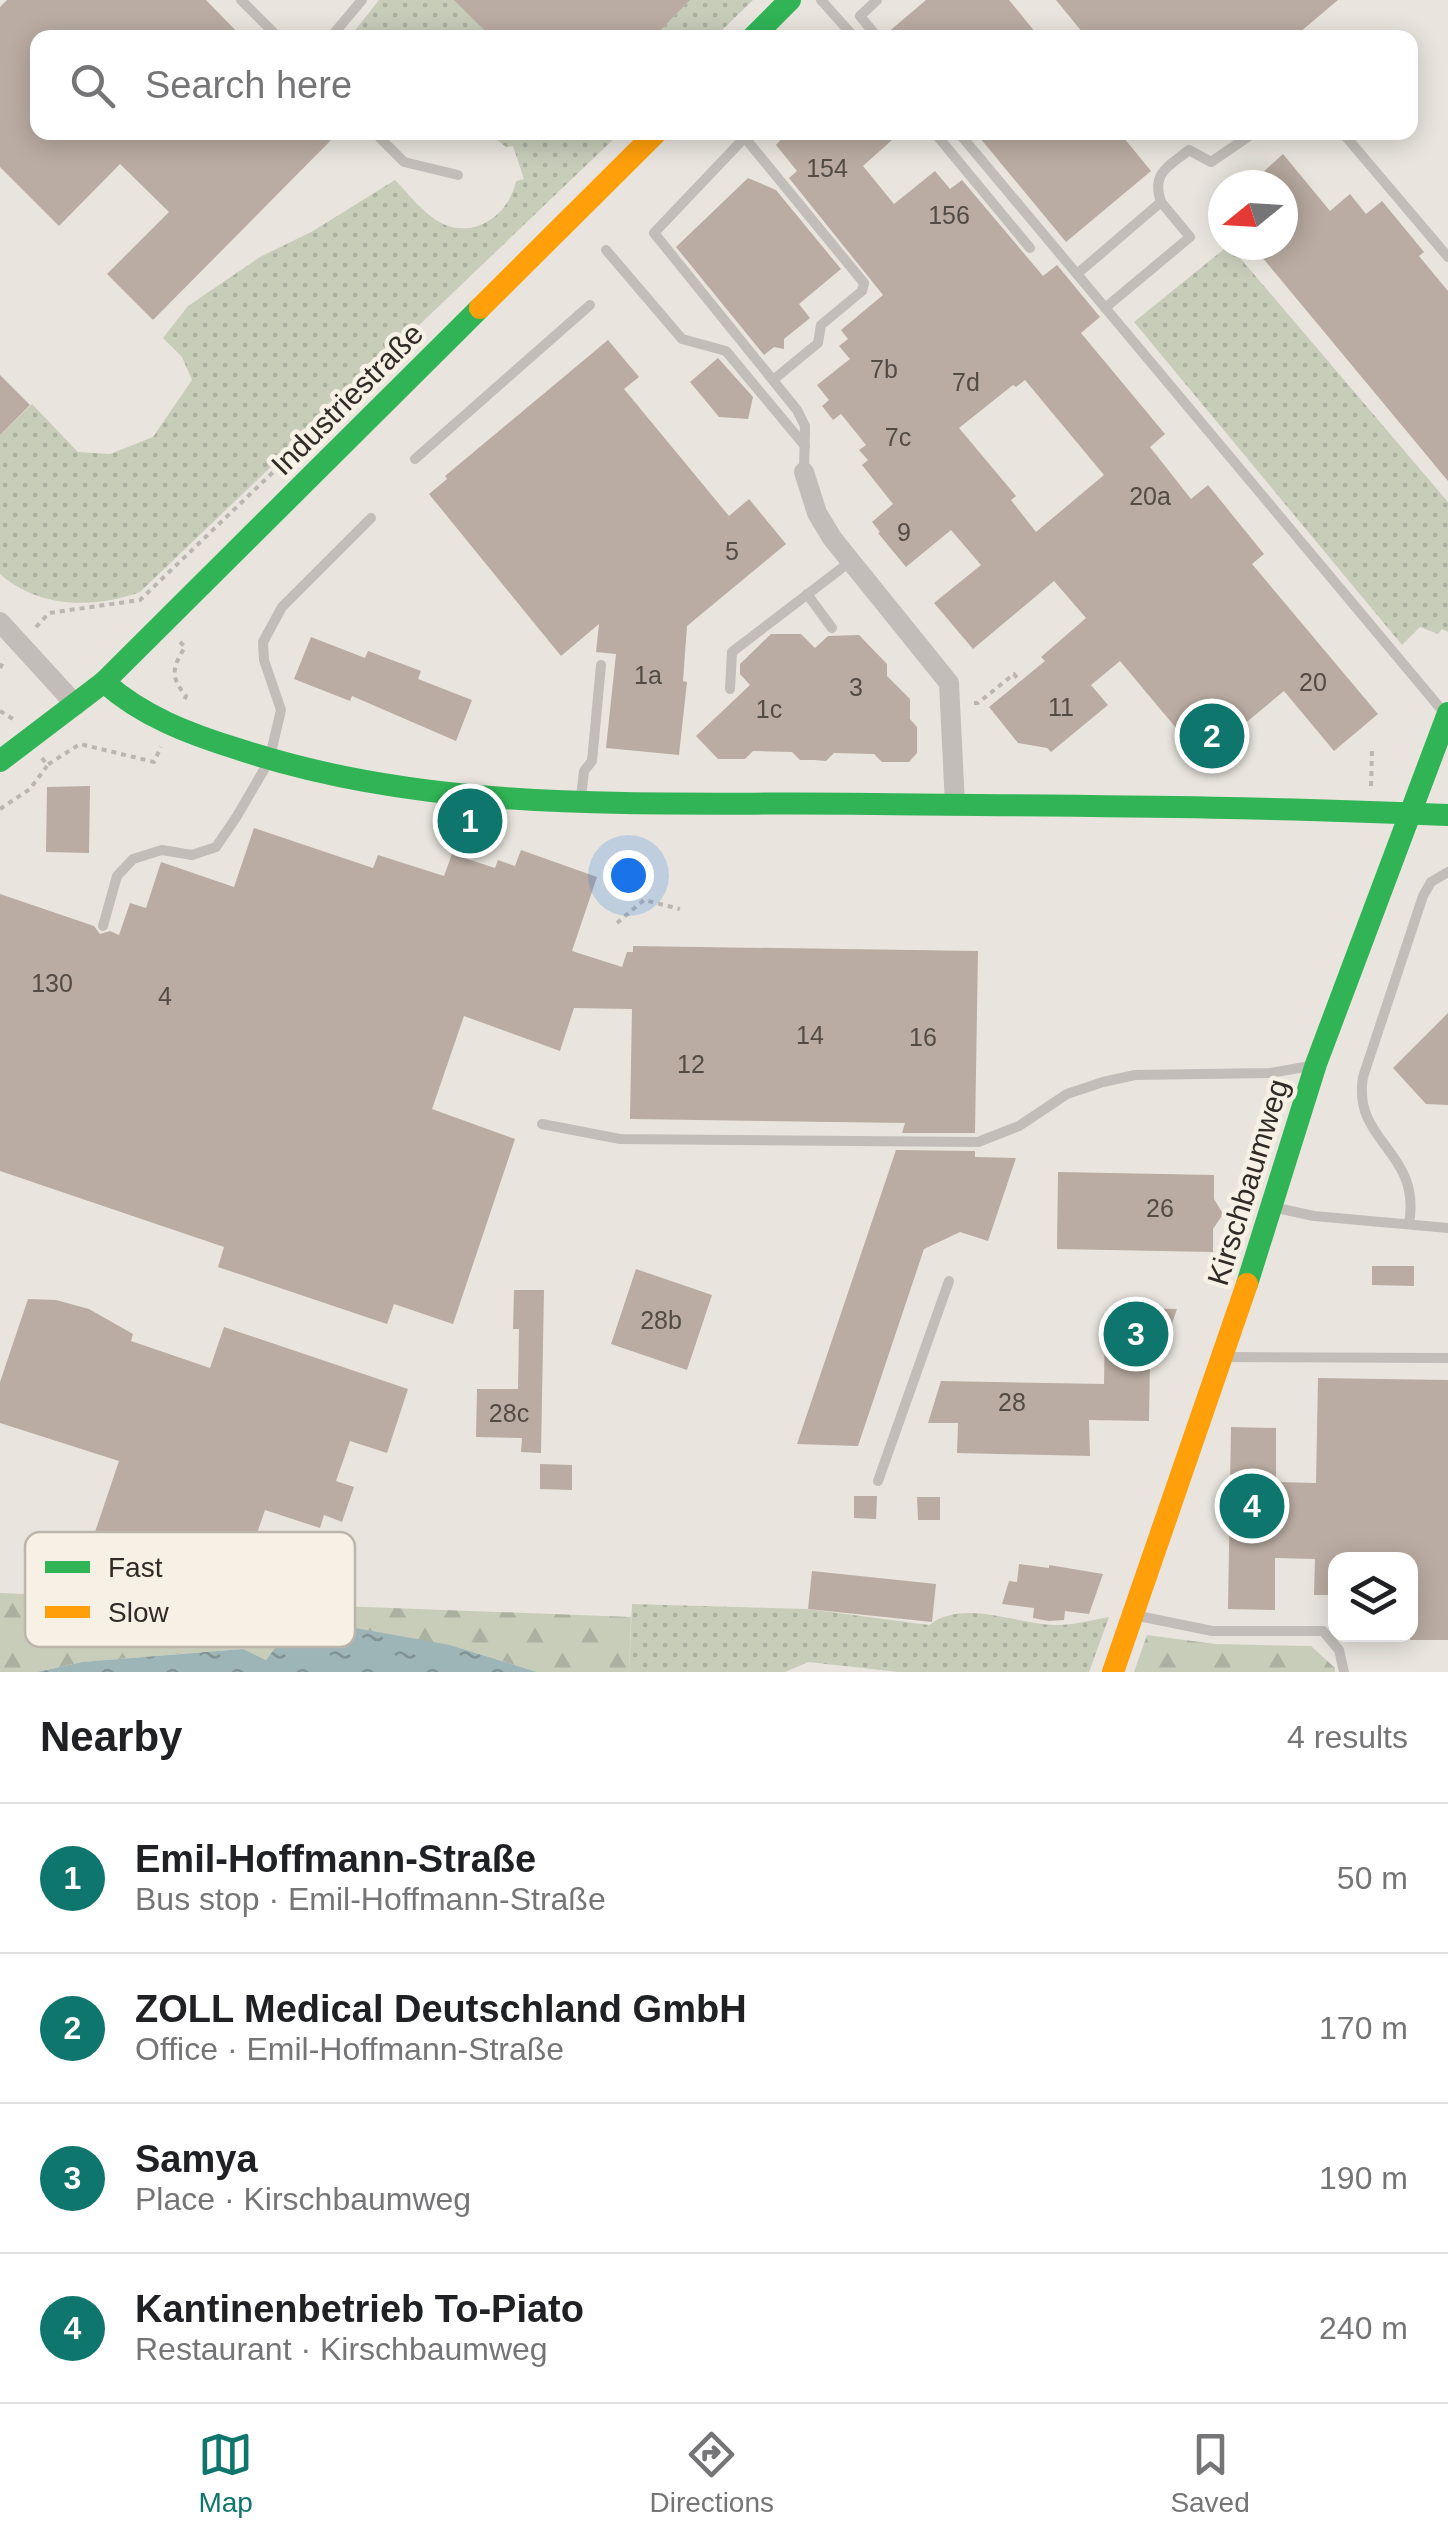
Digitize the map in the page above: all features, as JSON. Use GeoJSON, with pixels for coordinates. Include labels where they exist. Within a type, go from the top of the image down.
{"type":"FeatureCollection","features":[{"type":"Feature","properties":{"kind":"street"},"geometry":{"type":"LineString","coordinates":[[760,30],[790,0]]}},
{"type":"Feature","properties":{"kind":"street","name":"Industriestraße"},"geometry":{"type":"LineString","coordinates":[[0,761],[104,682],[649,140]]}},
{"type":"Feature","properties":{"kind":"street"},"geometry":{"type":"LineString","coordinates":[[804,472],[817,513],[946,678],[952,704],[954,804]]}},
{"type":"Feature","properties":{"kind":"street"},"geometry":{"type":"LineString","coordinates":[[0,622],[76,704]]}},
{"type":"Feature","properties":{"kind":"street"},"geometry":{"type":"LineString","coordinates":[[104,682],[117,695],[159,720],[269,762],[394,790],[463,798],[1448,815]]}},
{"type":"Feature","properties":{"kind":"street","name":"Kirschbaumweg"},"geometry":{"type":"LineString","coordinates":[[1113,1672],[1222,1357],[1316,1064],[1447,715]]}},
{"type":"Feature","properties":{"kind":"lane"},"geometry":{"type":"LineString","coordinates":[[242,0],[271,30]]}},
{"type":"Feature","properties":{"kind":"lane"},"geometry":{"type":"LineString","coordinates":[[337,30],[362,0]]}},
{"type":"Feature","properties":{"kind":"lane"},"geometry":{"type":"LineString","coordinates":[[822,0],[845,30]]}},
{"type":"Feature","properties":{"kind":"lane"},"geometry":{"type":"LineString","coordinates":[[871,30],[860,16],[877,0]]}},
{"type":"Feature","properties":{"kind":"lane"},"geometry":{"type":"LineString","coordinates":[[382,140],[404,162],[458,176]]}},
{"type":"Feature","properties":{"kind":"lane"},"geometry":{"type":"LineString","coordinates":[[742,140],[654,233],[797,410],[805,426],[804,472]]}},
{"type":"Feature","properties":{"kind":"lane"},"geometry":{"type":"LineString","coordinates":[[751,140],[864,282],[862,291],[821,325],[818,343],[774,380]]}},
{"type":"Feature","properties":{"kind":"lane"},"geometry":{"type":"LineString","coordinates":[[941,140],[1030,248]]}},
{"type":"Feature","properties":{"kind":"lane"},"geometry":{"type":"LineString","coordinates":[[965,140],[1447,715]]}},
{"type":"Feature","properties":{"kind":"lane"},"geometry":{"type":"LineString","coordinates":[[1105,308],[1190,237],[1161,202],[1156,187],[1159,175],[1189,150],[1210,162],[1243,140]]}},
{"type":"Feature","properties":{"kind":"lane"},"geometry":{"type":"LineString","coordinates":[[1349,140],[1448,258]]}},
{"type":"Feature","properties":{"kind":"lane"},"geometry":{"type":"LineString","coordinates":[[1077,274],[1161,202]]}},
{"type":"Feature","properties":{"kind":"lane"},"geometry":{"type":"LineString","coordinates":[[606,250],[682,340],[726,351],[804,446]]}},
{"type":"Feature","properties":{"kind":"lane"},"geometry":{"type":"LineString","coordinates":[[415,460],[590,305]]}},
{"type":"Feature","properties":{"kind":"lane"},"geometry":{"type":"LineString","coordinates":[[103,926],[117,876],[133,860],[162,850],[192,855],[216,847],[269,762],[281,710],[264,660],[263,642],[282,607],[371,518]]}},
{"type":"Feature","properties":{"kind":"lane"},"geometry":{"type":"LineString","coordinates":[[730,690],[732,652],[851,561]]}},
{"type":"Feature","properties":{"kind":"lane"},"geometry":{"type":"LineString","coordinates":[[807,594],[832,628]]}},
{"type":"Feature","properties":{"kind":"lane"},"geometry":{"type":"LineString","coordinates":[[580,802],[584,772],[592,761],[600,666]]}},
{"type":"Feature","properties":{"kind":"lane"},"geometry":{"type":"LineString","coordinates":[[1409,1224],[1412,1204],[1406,1178],[1396,1156],[1364,1116],[1360,1098],[1363,1077],[1423,896],[1432,882],[1448,872]]}},
{"type":"Feature","properties":{"kind":"lane"},"geometry":{"type":"LineString","coordinates":[[542,1124],[620,1139],[978,1142],[1019,1126],[1067,1094],[1103,1082],[1135,1075],[1270,1073],[1316,1064]]}},
{"type":"Feature","properties":{"kind":"lane"},"geometry":{"type":"LineString","coordinates":[[1271,1207],[1314,1216],[1448,1228]]}},
{"type":"Feature","properties":{"kind":"lane"},"geometry":{"type":"LineString","coordinates":[[878,1482],[950,1281]]}},
{"type":"Feature","properties":{"kind":"lane"},"geometry":{"type":"LineString","coordinates":[[1222,1357],[1448,1358]]}},
{"type":"Feature","properties":{"kind":"lane"},"geometry":{"type":"LineString","coordinates":[[1133,1614],[1212,1631],[1323,1631],[1339,1650],[1344,1672]]}},
{"type":"Feature","properties":{"kind":"path"},"geometry":{"type":"LineString","coordinates":[[20,642],[49,613],[140,600],[322,425]]}},
{"type":"Feature","properties":{"kind":"path"},"geometry":{"type":"LineString","coordinates":[[952,704],[978,703],[1014,674],[1020,682]]}},
{"type":"Feature","properties":{"kind":"path"},"geometry":{"type":"LineString","coordinates":[[1370,784],[1374,773],[1372,751]]}},
{"type":"Feature","properties":{"kind":"path"},"geometry":{"type":"LineString","coordinates":[[0,809],[30,789],[47,765]]}},
{"type":"Feature","properties":{"kind":"path"},"geometry":{"type":"LineString","coordinates":[[617,922],[644,900],[680,909]]}},
{"type":"Feature","properties":{"kind":"green space"},"geometry":{"type":"Polygon","coordinates":[[[379,0],[455,0],[484,30],[355,30],[379,0]]]}},
{"type":"Feature","properties":{"kind":"green space"},"geometry":{"type":"Polygon","coordinates":[[[690,0],[753,0],[722,30],[661,30],[690,0]]]}},
{"type":"Feature","properties":{"kind":"green space"},"geometry":{"type":"Polygon","coordinates":[[[497,140],[613,140],[140,592],[104,601],[67,602],[31,594],[0,574],[0,435],[32,404],[78,452],[110,454],[153,437],[192,380],[182,357],[163,338],[188,306],[260,257],[313,231],[395,180],[423,210],[443,224],[467,228],[490,220],[507,203],[516,181],[524,179],[513,146],[506,147],[497,140]]]}},
{"type":"Feature","properties":{"kind":"green space"},"geometry":{"type":"Polygon","coordinates":[[[1210,260],[1242,260],[1448,502],[1448,632],[1442,629],[1438,634],[1420,627],[1402,645],[1134,322],[1210,260]]]}},
{"type":"Feature","properties":{"kind":"green space"},"geometry":{"type":"Polygon","coordinates":[[[0,1593],[25,1594],[25,1647],[355,1647],[355,1607],[631,1617],[629,1672],[537,1672],[450,1645],[266,1660],[243,1649],[82,1662],[38,1672],[0,1672],[0,1593]]]}},
{"type":"Feature","properties":{"kind":"green space"},"geometry":{"type":"Polygon","coordinates":[[[632,1604],[808,1609],[929,1625],[942,1617],[973,1613],[1053,1625],[1109,1617],[1089,1672],[899,1672],[808,1662],[785,1672],[629,1672],[632,1604]]]}},
{"type":"Feature","properties":{"kind":"green space"},"geometry":{"type":"Polygon","coordinates":[[[1147,1635],[1215,1644],[1311,1646],[1335,1672],[1134,1672],[1147,1635]]]}},
{"type":"Feature","properties":{"kind":"water"},"geometry":{"type":"Polygon","coordinates":[[[355,1628],[450,1645],[537,1672],[38,1672],[82,1662],[243,1649],[266,1660],[276,1647],[355,1647],[355,1628]]]}},
{"type":"Feature","properties":{"kind":"building"},"geometry":{"type":"Polygon","coordinates":[[[7,0],[206,0],[235,30],[30,30],[30,140],[331,140],[153,320],[107,274],[169,212],[120,164],[59,226],[0,167],[0,7],[7,0]]]}},
{"type":"Feature","properties":{"kind":"building"},"geometry":{"type":"Polygon","coordinates":[[[454,0],[690,0],[661,30],[484,30],[454,0]]]}},
{"type":"Feature","properties":{"kind":"building"},"geometry":{"type":"Polygon","coordinates":[[[926,0],[1009,0],[1033,30],[891,30],[926,0]]]}},
{"type":"Feature","properties":{"kind":"building"},"geometry":{"type":"Polygon","coordinates":[[[1056,0],[1338,0],[1302,30],[1080,30],[1056,0]]]}},
{"type":"Feature","properties":{"kind":"building"},"geometry":{"type":"Polygon","coordinates":[[[781,140],[892,140],[863,166],[894,204],[935,171],[950,189],[962,180],[1043,276],[1057,265],[1100,317],[1081,333],[1165,434],[1150,447],[1191,499],[1208,485],[1264,554],[1252,564],[1378,714],[1334,751],[1284,691],[1202,759],[1120,661],[1091,685],[1108,705],[1051,752],[1018,743],[989,707],[1045,661],[1041,657],[1086,618],[1054,581],[973,649],[934,603],[981,565],[951,530],[906,567],[878,533],[872,522],[893,504],[862,465],[868,460],[859,450],[866,445],[841,414],[833,420],[822,406],[829,400],[817,385],[850,359],[839,346],[848,339],[841,330],[883,295],[789,178],[797,171],[776,145],[781,140]],[[1025,380],[1013,385],[959,428],[1016,496],[1011,500],[1036,532],[1104,475],[1025,380]]]}},
{"type":"Feature","properties":{"kind":"building"},"geometry":{"type":"Polygon","coordinates":[[[982,140],[1126,140],[1151,171],[1066,242],[982,140]]]}},
{"type":"Feature","properties":{"kind":"building"},"geometry":{"type":"Polygon","coordinates":[[[1283,154],[1296,170],[1265,170],[1283,154]]]}},
{"type":"Feature","properties":{"kind":"building"},"geometry":{"type":"Polygon","coordinates":[[[1298,172],[1330,211],[1350,194],[1366,214],[1382,201],[1424,252],[1419,256],[1448,291],[1448,481],[1264,260],[1298,260],[1298,172]]]}},
{"type":"Feature","properties":{"kind":"building"},"geometry":{"type":"Polygon","coordinates":[[[748,178],[776,190],[841,269],[799,304],[810,318],[784,339],[784,349],[774,347],[764,355],[676,247],[748,178]]]}},
{"type":"Feature","properties":{"kind":"building"},"geometry":{"type":"Polygon","coordinates":[[[608,340],[639,377],[624,389],[729,516],[749,499],[786,544],[687,626],[683,681],[687,682],[679,755],[606,748],[616,654],[596,652],[599,624],[561,656],[429,494],[447,479],[445,476],[608,340]]]}},
{"type":"Feature","properties":{"kind":"building"},"geometry":{"type":"Polygon","coordinates":[[[718,358],[753,397],[748,419],[719,417],[690,382],[718,358]]]}},
{"type":"Feature","properties":{"kind":"building"},"geometry":{"type":"Polygon","coordinates":[[[0,375],[30,405],[0,435],[0,375]]]}},
{"type":"Feature","properties":{"kind":"building"},"geometry":{"type":"Polygon","coordinates":[[[771,634],[801,634],[815,648],[828,636],[859,635],[887,664],[887,676],[910,699],[910,719],[917,727],[917,753],[909,762],[882,762],[874,754],[834,753],[826,761],[800,760],[792,752],[753,751],[745,759],[718,759],[696,736],[750,685],[740,674],[740,664],[771,634]]]}},
{"type":"Feature","properties":{"kind":"building"},"geometry":{"type":"Polygon","coordinates":[[[311,637],[365,658],[368,651],[421,671],[418,679],[472,700],[456,741],[352,696],[350,701],[294,679],[311,637]]]}},
{"type":"Feature","properties":{"kind":"building"},"geometry":{"type":"Polygon","coordinates":[[[90,786],[89,853],[46,852],[47,787],[90,786]]]}},
{"type":"Feature","properties":{"kind":"building"},"geometry":{"type":"Polygon","coordinates":[[[254,828],[373,868],[378,855],[444,876],[452,854],[495,868],[498,860],[515,866],[521,850],[597,877],[572,951],[622,967],[633,946],[978,951],[975,1133],[902,1133],[905,1123],[630,1119],[632,1009],[574,1008],[560,1051],[464,1016],[432,1109],[515,1139],[453,1324],[394,1304],[387,1324],[218,1267],[224,1247],[0,1171],[0,894],[94,926],[100,934],[110,931],[119,935],[130,903],[146,908],[161,862],[234,887],[254,828]]]}},
{"type":"Feature","properties":{"kind":"building"},"geometry":{"type":"Polygon","coordinates":[[[1448,1013],[1448,1105],[1426,1104],[1393,1068],[1448,1013]]]}},
{"type":"Feature","properties":{"kind":"building"},"geometry":{"type":"Polygon","coordinates":[[[896,1150],[975,1151],[975,1157],[1016,1158],[988,1241],[960,1232],[924,1249],[858,1446],[797,1444],[896,1150]]]}},
{"type":"Feature","properties":{"kind":"building"},"geometry":{"type":"Polygon","coordinates":[[[1058,1172],[1214,1175],[1214,1199],[1223,1214],[1213,1229],[1213,1252],[1057,1249],[1058,1172]]]}},
{"type":"Feature","properties":{"kind":"building"},"geometry":{"type":"Polygon","coordinates":[[[1372,1266],[1414,1266],[1414,1286],[1372,1285],[1372,1266]]]}},
{"type":"Feature","properties":{"kind":"building"},"geometry":{"type":"Polygon","coordinates":[[[636,1269],[712,1295],[687,1370],[611,1344],[636,1269]]]}},
{"type":"Feature","properties":{"kind":"building"},"geometry":{"type":"Polygon","coordinates":[[[514,1290],[544,1290],[541,1453],[521,1452],[522,1438],[476,1437],[477,1389],[518,1389],[519,1329],[513,1329],[514,1290]]]}},
{"type":"Feature","properties":{"kind":"building"},"geometry":{"type":"Polygon","coordinates":[[[28,1299],[56,1300],[89,1309],[133,1334],[131,1341],[210,1368],[224,1327],[408,1389],[387,1453],[350,1441],[336,1481],[354,1487],[342,1522],[324,1515],[320,1528],[265,1510],[257,1532],[95,1532],[119,1461],[0,1423],[0,1382],[28,1299]]]}},
{"type":"Feature","properties":{"kind":"building"},"geometry":{"type":"Polygon","coordinates":[[[1114,1308],[1177,1309],[1159,1361],[1150,1361],[1149,1421],[1089,1420],[1090,1456],[957,1453],[958,1423],[928,1423],[941,1381],[1104,1384],[1105,1319],[1114,1319],[1114,1308]]]}},
{"type":"Feature","properties":{"kind":"building"},"geometry":{"type":"Polygon","coordinates":[[[1318,1378],[1448,1380],[1448,1640],[1418,1640],[1418,1552],[1328,1552],[1328,1595],[1314,1595],[1315,1559],[1275,1558],[1275,1610],[1228,1609],[1231,1427],[1276,1428],[1276,1482],[1316,1483],[1318,1378]]]}},
{"type":"Feature","properties":{"kind":"building"},"geometry":{"type":"Polygon","coordinates":[[[540,1464],[572,1465],[572,1490],[540,1489],[540,1464]]]}},
{"type":"Feature","properties":{"kind":"building"},"geometry":{"type":"Polygon","coordinates":[[[854,1496],[877,1496],[876,1519],[854,1518],[854,1496]]]}},
{"type":"Feature","properties":{"kind":"building"},"geometry":{"type":"Polygon","coordinates":[[[917,1497],[940,1497],[940,1520],[918,1520],[917,1497]]]}},
{"type":"Feature","properties":{"kind":"building"},"geometry":{"type":"Polygon","coordinates":[[[1019,1564],[1103,1574],[1089,1614],[1065,1611],[1064,1620],[1049,1621],[1033,1618],[1034,1608],[1002,1604],[1009,1581],[1017,1582],[1019,1564]]]}},
{"type":"Feature","properties":{"kind":"building"},"geometry":{"type":"Polygon","coordinates":[[[812,1571],[936,1584],[932,1622],[808,1609],[812,1571]]]}},
{"type":"Feature","properties":{"kind":"traffic: fast"},"geometry":{"type":"LineString","coordinates":[[760,30],[790,0]]}},
{"type":"Feature","properties":{"kind":"traffic: fast"},"geometry":{"type":"LineString","coordinates":[[0,761],[104,682],[480,308]]}},
{"type":"Feature","properties":{"kind":"traffic: fast"},"geometry":{"type":"LineString","coordinates":[[104,682],[167,723],[238,749],[315,771],[473,795],[633,803],[1161,807],[1448,815]]}},
{"type":"Feature","properties":{"kind":"traffic: fast"},"geometry":{"type":"LineString","coordinates":[[1247,1284],[1316,1064],[1448,713]]}},
{"type":"Feature","properties":{"kind":"traffic: slow"},"geometry":{"type":"LineString","coordinates":[[480,308],[649,140]]}},
{"type":"Feature","properties":{"kind":"traffic: slow"},"geometry":{"type":"LineString","coordinates":[[1113,1672],[1247,1284]]}},
{"type":"Feature","properties":{"kind":"place","name":"ZOLL Medical Deutschland GmbH"},"geometry":{"type":"Point","coordinates":[1212,736]}},
{"type":"Feature","properties":{"kind":"place","name":"Emil-Hoffmann-Straße"},"geometry":{"type":"Point","coordinates":[470,821]}},
{"type":"Feature","properties":{"kind":"place","name":"Samya"},"geometry":{"type":"Point","coordinates":[1136,1334]}},
{"type":"Feature","properties":{"kind":"place","name":"Kantinenbetrieb To-Piato"},"geometry":{"type":"Point","coordinates":[1252,1506]}}]}
